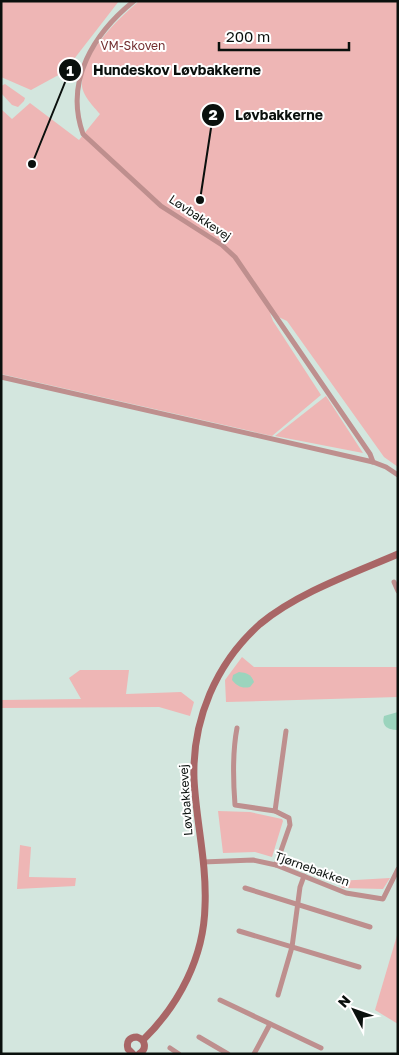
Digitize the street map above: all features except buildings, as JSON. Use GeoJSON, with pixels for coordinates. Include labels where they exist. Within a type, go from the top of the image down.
{"type":"FeatureCollection","features":[{"type":"Feature","properties":{"kind":"street","name":"Løvbakkevej"},"geometry":{"type":"LineString","coordinates":[[134,1],[119,13],[92,46],[84,63],[77,91],[80,125],[83,134],[160,206],[222,245],[235,258],[370,454],[373,462]]}},
{"type":"Feature","properties":{"kind":"street"},"geometry":{"type":"LineString","coordinates":[[1,377],[373,462],[386,467],[398,476]]}},
{"type":"Feature","properties":{"kind":"street","name":"Løvbakkevej"},"geometry":{"type":"LineString","coordinates":[[129,1053],[127,1045],[130,1039],[137,1037],[143,1040],[161,1020],[173,1004],[195,961],[203,927],[205,907],[203,862],[194,779],[194,754],[201,715],[207,698],[223,668],[248,636],[279,610],[296,599],[398,554]]}},
{"type":"Feature","properties":{"kind":"street"},"geometry":{"type":"LineString","coordinates":[[394,582],[398,591]]}},
{"type":"Feature","properties":{"kind":"street"},"geometry":{"type":"LineString","coordinates":[[237,728],[233,750],[232,776],[235,805],[275,811],[288,816],[290,821],[276,865]]}},
{"type":"Feature","properties":{"kind":"street"},"geometry":{"type":"LineString","coordinates":[[275,811],[286,731]]}},
{"type":"Feature","properties":{"kind":"street","name":"Tjørnebakken"},"geometry":{"type":"LineString","coordinates":[[203,862],[253,860],[276,865],[346,893],[383,899],[398,869]]}},
{"type":"Feature","properties":{"kind":"street"},"geometry":{"type":"LineString","coordinates":[[278,995],[292,946],[297,904],[304,876]]}},
{"type":"Feature","properties":{"kind":"street"},"geometry":{"type":"LineString","coordinates":[[245,888],[370,927]]}},
{"type":"Feature","properties":{"kind":"street"},"geometry":{"type":"LineString","coordinates":[[239,931],[359,967]]}},
{"type":"Feature","properties":{"kind":"street"},"geometry":{"type":"LineString","coordinates":[[220,1000],[321,1048]]}},
{"type":"Feature","properties":{"kind":"street"},"geometry":{"type":"LineString","coordinates":[[254,1054],[270,1024]]}},
{"type":"Feature","properties":{"kind":"street"},"geometry":{"type":"LineString","coordinates":[[199,1037],[228,1054]]}},
{"type":"Feature","properties":{"kind":"street"},"geometry":{"type":"LineString","coordinates":[[141,1053],[145,1046],[143,1040]]}},
{"type":"Feature","properties":{"kind":"street"},"geometry":{"type":"LineString","coordinates":[[170,1048],[179,1054]]}},
{"type":"Feature","properties":{"kind":"green space"},"geometry":{"type":"Polygon","coordinates":[[[1,1],[119,1],[64,72],[31,90],[1,77],[1,1]]]}},
{"type":"Feature","properties":{"kind":"green space","name":"VM-Skoven"},"geometry":{"type":"Polygon","coordinates":[[[139,1],[398,1],[398,467],[384,457],[287,321],[270,313],[273,321],[321,395],[272,436],[1,374],[1,109],[12,119],[30,103],[79,140],[100,114],[84,93],[82,85],[87,61],[111,28],[139,1]]]}},
{"type":"Feature","properties":{"kind":"green space"},"geometry":{"type":"Polygon","coordinates":[[[5,84],[25,98],[18,107],[12,105],[1,93],[1,86],[5,84]]]}},
{"type":"Feature","properties":{"kind":"green space"},"geometry":{"type":"Polygon","coordinates":[[[326,396],[363,453],[275,436],[326,396]]]}},
{"type":"Feature","properties":{"kind":"green space"},"geometry":{"type":"Polygon","coordinates":[[[242,657],[254,667],[398,667],[398,697],[226,702],[225,680],[242,657]]]}},
{"type":"Feature","properties":{"kind":"green space"},"geometry":{"type":"Polygon","coordinates":[[[80,670],[129,670],[126,694],[181,692],[194,702],[190,716],[159,707],[1,708],[1,700],[81,699],[69,678],[80,670]]]}},
{"type":"Feature","properties":{"kind":"green space"},"geometry":{"type":"Polygon","coordinates":[[[218,811],[250,812],[282,819],[272,857],[255,852],[223,853],[218,811]]]}},
{"type":"Feature","properties":{"kind":"green space"},"geometry":{"type":"Polygon","coordinates":[[[20,845],[31,847],[29,877],[76,878],[75,886],[17,889],[20,845]]]}},
{"type":"Feature","properties":{"kind":"green space"},"geometry":{"type":"Polygon","coordinates":[[[390,878],[383,889],[342,888],[338,881],[390,878]]]}},
{"type":"Feature","properties":{"kind":"green space"},"geometry":{"type":"Polygon","coordinates":[[[398,932],[398,1024],[375,1010],[398,932]]]}},
{"type":"Feature","properties":{"kind":"shaded area"},"geometry":{"type":"Polygon","coordinates":[[[239,672],[246,673],[252,677],[254,682],[250,687],[245,688],[232,680],[233,675],[239,672]]]}},
{"type":"Feature","properties":{"kind":"shaded area"},"geometry":{"type":"Polygon","coordinates":[[[398,712],[398,730],[386,727],[383,720],[384,716],[398,712]]]}},
{"type":"Feature","properties":{"kind":"place","name":"Hundeskov Løvbakkerne"},"geometry":{"type":"Point","coordinates":[32,164]}},
{"type":"Feature","properties":{"kind":"place","name":"Løvbakkerne"},"geometry":{"type":"Point","coordinates":[200,200]}}]}
